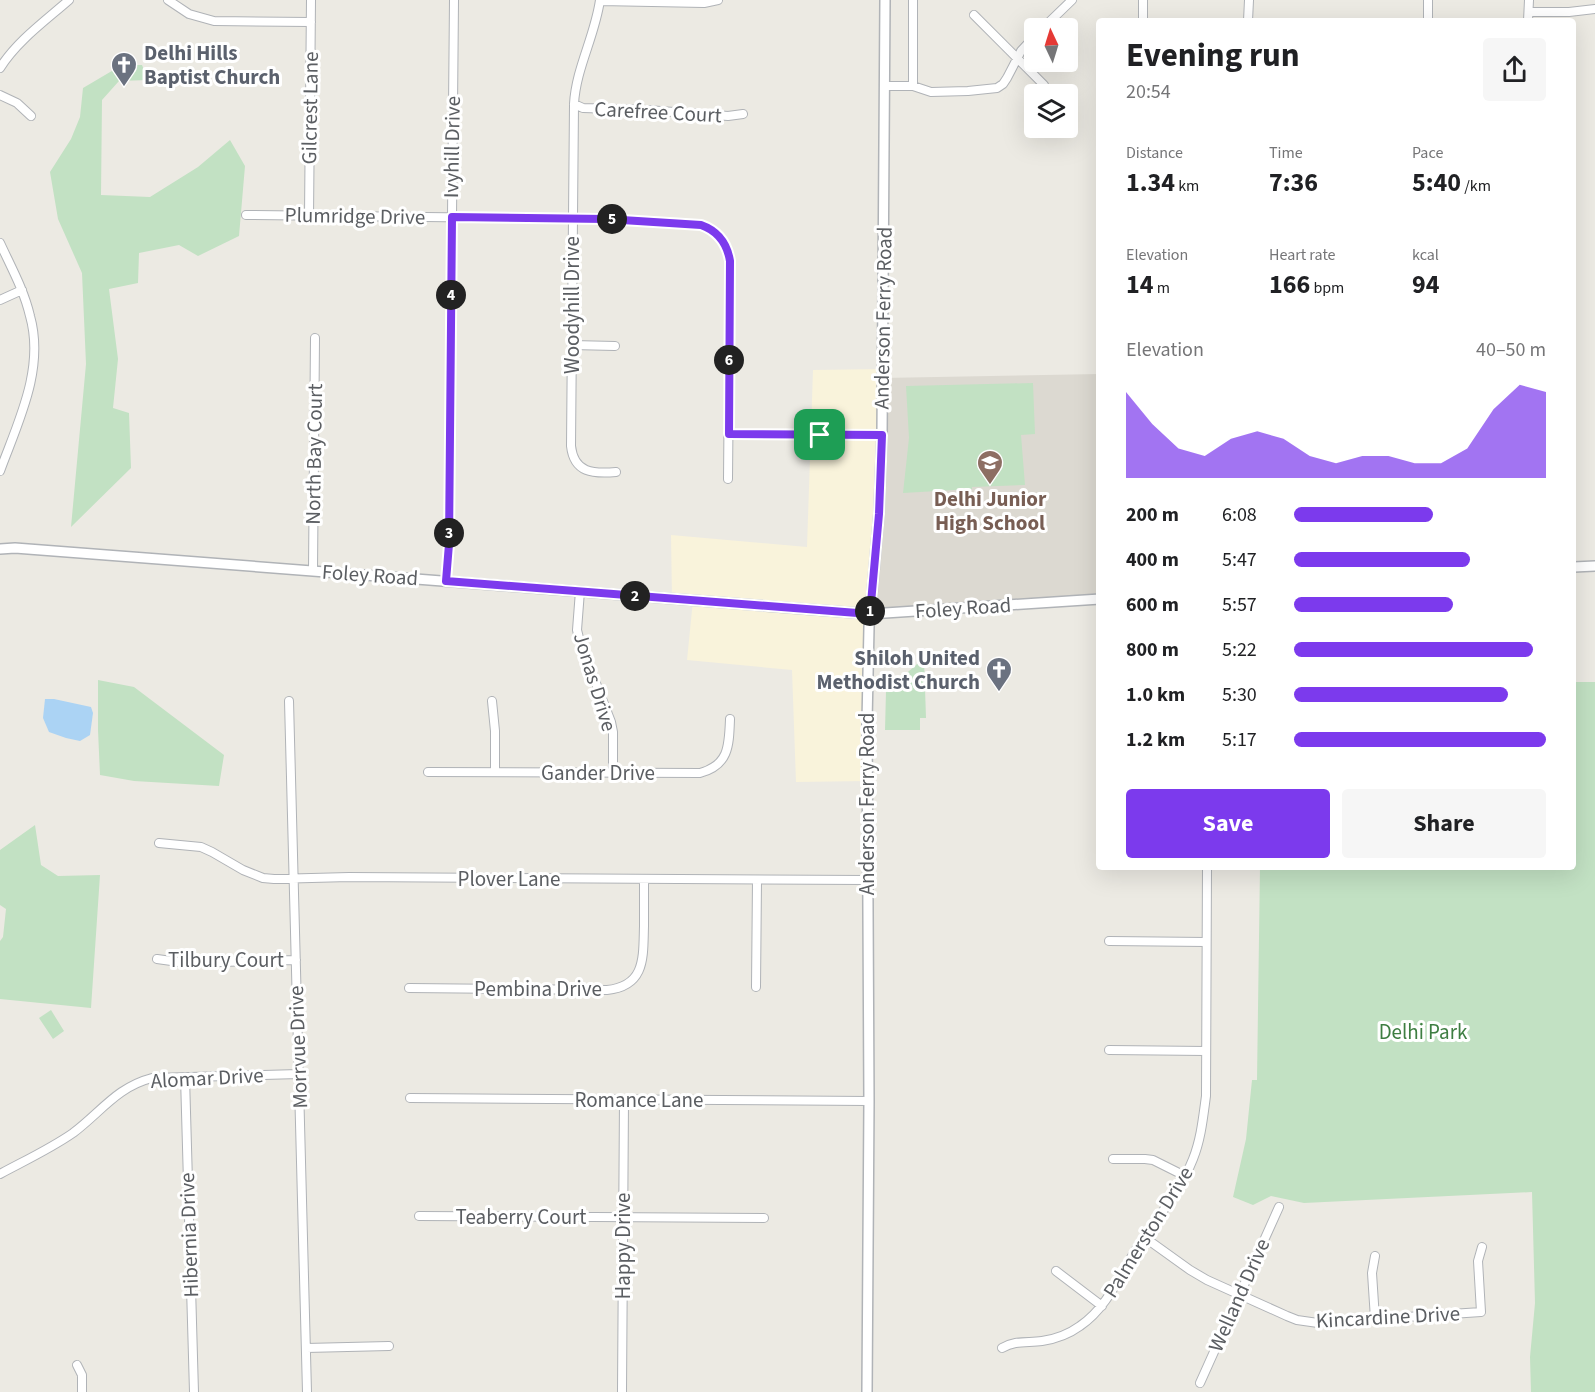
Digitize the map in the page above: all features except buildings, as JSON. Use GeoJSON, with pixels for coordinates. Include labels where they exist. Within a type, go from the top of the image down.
{"type":"FeatureCollection","features":[{"type":"Feature","properties":{"kind":"street"},"geometry":{"type":"LineString","coordinates":[[0,68],[24,39],[69,0]]}},
{"type":"Feature","properties":{"kind":"street"},"geometry":{"type":"LineString","coordinates":[[168,0],[189,14],[214,21],[311,22]]}},
{"type":"Feature","properties":{"kind":"street","name":"Gilcrest Lane"},"geometry":{"type":"LineString","coordinates":[[309,216],[311,0]]}},
{"type":"Feature","properties":{"kind":"street","name":"Ivyhill Drive"},"geometry":{"type":"LineString","coordinates":[[446,581],[449,544],[454,0]]}},
{"type":"Feature","properties":{"kind":"street"},"geometry":{"type":"LineString","coordinates":[[600,1],[704,3],[718,0]]}},
{"type":"Feature","properties":{"kind":"street","name":"Anderson Ferry Road"},"geometry":{"type":"LineString","coordinates":[[867,1392],[869,1101],[867,722],[870,614],[879,514],[882,435],[885,0]]}},
{"type":"Feature","properties":{"kind":"street"},"geometry":{"type":"LineString","coordinates":[[913,0],[913,86]]}},
{"type":"Feature","properties":{"kind":"street"},"geometry":{"type":"LineString","coordinates":[[1053,18],[1072,0]]}},
{"type":"Feature","properties":{"kind":"street"},"geometry":{"type":"LineString","coordinates":[[1143,0],[1143,18]]}},
{"type":"Feature","properties":{"kind":"street"},"geometry":{"type":"LineString","coordinates":[[1248,0],[1248,18]]}},
{"type":"Feature","properties":{"kind":"street"},"geometry":{"type":"LineString","coordinates":[[1428,0],[1428,18]]}},
{"type":"Feature","properties":{"kind":"street"},"geometry":{"type":"LineString","coordinates":[[1529,0],[1528,17],[1595,9]]}},
{"type":"Feature","properties":{"kind":"street","name":"Woodyhill Drive"},"geometry":{"type":"LineString","coordinates":[[600,1],[578,76],[574,104],[572,453],[583,469],[599,474],[616,472]]}},
{"type":"Feature","properties":{"kind":"street"},"geometry":{"type":"LineString","coordinates":[[974,15],[1043,84]]}},
{"type":"Feature","properties":{"kind":"street"},"geometry":{"type":"LineString","coordinates":[[885,86],[913,86],[932,92],[997,88],[1007,78],[1024,47]]}},
{"type":"Feature","properties":{"kind":"street"},"geometry":{"type":"LineString","coordinates":[[0,95],[17,103],[31,116]]}},
{"type":"Feature","properties":{"kind":"street","name":"Carefree Court"},"geometry":{"type":"LineString","coordinates":[[574,104],[583,108],[728,116],[743,114]]}},
{"type":"Feature","properties":{"kind":"street","name":"Plumridge Drive"},"geometry":{"type":"LineString","coordinates":[[246,215],[606,219],[701,225],[714,231],[724,242],[730,261],[728,479]]}},
{"type":"Feature","properties":{"kind":"street"},"geometry":{"type":"LineString","coordinates":[[0,243],[22,290],[34,333],[34,362],[28,392],[0,471]]}},
{"type":"Feature","properties":{"kind":"street"},"geometry":{"type":"LineString","coordinates":[[0,300],[22,290]]}},
{"type":"Feature","properties":{"kind":"street","name":"North Bay Court"},"geometry":{"type":"LineString","coordinates":[[313,571],[315,338]]}},
{"type":"Feature","properties":{"kind":"street"},"geometry":{"type":"LineString","coordinates":[[572,345],[615,346]]}},
{"type":"Feature","properties":{"kind":"street"},"geometry":{"type":"LineString","coordinates":[[729,434],[882,435]]}},
{"type":"Feature","properties":{"kind":"street","name":"Foley Road"},"geometry":{"type":"LineString","coordinates":[[0,549],[15,548],[870,614],[1096,599]]}},
{"type":"Feature","properties":{"kind":"street"},"geometry":{"type":"LineString","coordinates":[[1576,567],[1595,566]]}},
{"type":"Feature","properties":{"kind":"street","name":"Jonas Drive"},"geometry":{"type":"LineString","coordinates":[[580,591],[577,630],[579,642],[611,722],[613,773]]}},
{"type":"Feature","properties":{"kind":"street","name":"Morrvue Drive"},"geometry":{"type":"LineString","coordinates":[[289,701],[308,1392]]}},
{"type":"Feature","properties":{"kind":"street"},"geometry":{"type":"LineString","coordinates":[[492,701],[495,772]]}},
{"type":"Feature","properties":{"kind":"street","name":"Gander Drive"},"geometry":{"type":"LineString","coordinates":[[428,772],[693,774],[707,771],[719,763],[729,743],[730,719]]}},
{"type":"Feature","properties":{"kind":"street","name":"Plover Lane"},"geometry":{"type":"LineString","coordinates":[[159,843],[201,847],[243,870],[263,878],[274,879],[349,877],[867,880]]}},
{"type":"Feature","properties":{"kind":"street","name":"Palmerston Drive"},"geometry":{"type":"LineString","coordinates":[[1002,1348],[1010,1343],[1042,1341],[1067,1334],[1088,1320],[1102,1306],[1144,1237],[1175,1194],[1193,1159],[1202,1127],[1206,1096],[1207,870]]}},
{"type":"Feature","properties":{"kind":"street","name":"Pembina Drive"},"geometry":{"type":"LineString","coordinates":[[409,988],[607,990],[622,987],[634,978],[642,965],[644,879]]}},
{"type":"Feature","properties":{"kind":"street"},"geometry":{"type":"LineString","coordinates":[[756,987],[757,880]]}},
{"type":"Feature","properties":{"kind":"street"},"geometry":{"type":"LineString","coordinates":[[1109,941],[1206,942]]}},
{"type":"Feature","properties":{"kind":"street","name":"Tilbury Court"},"geometry":{"type":"LineString","coordinates":[[157,959],[186,963],[296,960]]}},
{"type":"Feature","properties":{"kind":"street"},"geometry":{"type":"LineString","coordinates":[[1109,1050],[1206,1051]]}},
{"type":"Feature","properties":{"kind":"street","name":"Alomar Drive"},"geometry":{"type":"LineString","coordinates":[[0,1174],[42,1152],[73,1132],[117,1094],[130,1086],[152,1078],[299,1074]]}},
{"type":"Feature","properties":{"kind":"street","name":"Hibernia Drive"},"geometry":{"type":"LineString","coordinates":[[185,1077],[194,1392]]}},
{"type":"Feature","properties":{"kind":"street","name":"Romance Lane"},"geometry":{"type":"LineString","coordinates":[[410,1098],[869,1101]]}},
{"type":"Feature","properties":{"kind":"street","name":"Happy Drive"},"geometry":{"type":"LineString","coordinates":[[622,1392],[624,1100]]}},
{"type":"Feature","properties":{"kind":"street"},"geometry":{"type":"LineString","coordinates":[[1113,1159],[1153,1160],[1185,1176]]}},
{"type":"Feature","properties":{"kind":"street","name":"Welland Drive"},"geometry":{"type":"LineString","coordinates":[[1200,1383],[1278,1207]]}},
{"type":"Feature","properties":{"kind":"street","name":"Teaberry Court"},"geometry":{"type":"LineString","coordinates":[[419,1216],[764,1218]]}},
{"type":"Feature","properties":{"kind":"street","name":"Kincardine Drive"},"geometry":{"type":"LineString","coordinates":[[1144,1237],[1207,1280],[1287,1316],[1308,1322],[1481,1312],[1478,1261],[1482,1247]]}},
{"type":"Feature","properties":{"kind":"street"},"geometry":{"type":"LineString","coordinates":[[1375,1256],[1372,1273],[1375,1319]]}},
{"type":"Feature","properties":{"kind":"street"},"geometry":{"type":"LineString","coordinates":[[1056,1271],[1102,1306]]}},
{"type":"Feature","properties":{"kind":"street"},"geometry":{"type":"LineString","coordinates":[[306,1348],[389,1346]]}},
{"type":"Feature","properties":{"kind":"street"},"geometry":{"type":"LineString","coordinates":[[77,1365],[82,1375],[82,1392]]}},
{"type":"Feature","properties":{"kind":"shaded area"},"geometry":{"type":"Polygon","coordinates":[[[882,369],[871,599],[867,781],[796,782],[792,670],[687,660],[693,600],[672,599],[671,535],[807,547],[813,370],[882,369]]]}},
{"type":"Feature","properties":{"kind":"shaded area","name":"Delhi Junior High School"},"geometry":{"type":"Polygon","coordinates":[[[1096,374],[1096,599],[870,614],[882,378],[1096,374]]]}},
{"type":"Feature","properties":{"kind":"green space"},"geometry":{"type":"Polygon","coordinates":[[[122,65],[142,65],[148,80],[119,81],[102,100],[101,195],[150,197],[198,167],[230,140],[245,166],[239,236],[198,256],[179,245],[139,253],[138,283],[109,289],[118,359],[113,408],[129,413],[131,468],[71,527],[86,364],[82,273],[58,219],[50,172],[71,139],[80,117],[83,88],[122,65]]]}},
{"type":"Feature","properties":{"kind":"green space"},"geometry":{"type":"Polygon","coordinates":[[[1033,383],[1035,434],[1021,435],[1025,485],[903,493],[909,438],[906,386],[1033,383]]]}},
{"type":"Feature","properties":{"kind":"green space"},"geometry":{"type":"Polygon","coordinates":[[[924,658],[926,718],[920,718],[920,730],[885,730],[886,691],[924,658]]]}},
{"type":"Feature","properties":{"kind":"green space"},"geometry":{"type":"Polygon","coordinates":[[[98,680],[134,687],[224,755],[219,786],[134,781],[100,775],[98,680]]]}},
{"type":"Feature","properties":{"kind":"green space","name":"Delhi Park"},"geometry":{"type":"Polygon","coordinates":[[[1576,682],[1595,682],[1595,1392],[1531,1392],[1530,1357],[1535,1303],[1532,1192],[1304,1203],[1271,1196],[1253,1205],[1233,1197],[1246,1139],[1252,1080],[1257,1080],[1260,870],[1576,870],[1576,682]]]}},
{"type":"Feature","properties":{"kind":"green space"},"geometry":{"type":"Polygon","coordinates":[[[35,825],[41,865],[58,876],[100,875],[91,1008],[0,999],[0,941],[3,937],[6,909],[0,905],[0,850],[35,825]]]}},
{"type":"Feature","properties":{"kind":"green space"},"geometry":{"type":"Polygon","coordinates":[[[51,1010],[64,1031],[53,1039],[39,1018],[51,1010]]]}},
{"type":"Feature","properties":{"kind":"water"},"geometry":{"type":"Polygon","coordinates":[[[45,699],[91,707],[93,713],[90,735],[80,741],[49,732],[43,718],[45,699]]]}},
{"type":"Feature","properties":{"kind":"place","name":"Delhi Hills Baptist Church"},"geometry":{"type":"Point","coordinates":[124,88]}},
{"type":"Feature","properties":{"kind":"place","name":"Delhi Junior High School"},"geometry":{"type":"Point","coordinates":[990,486]}},
{"type":"Feature","properties":{"kind":"place","name":"Shiloh United Methodist Church"},"geometry":{"type":"Point","coordinates":[999,693]}},
{"type":"Feature","properties":{"kind":"route"},"geometry":{"type":"LineString","coordinates":[[452,217],[606,219],[701,225],[714,231],[724,242],[730,261],[729,434],[820,435],[882,435],[879,514],[870,614],[446,581],[449,544],[452,217]]}}]}
